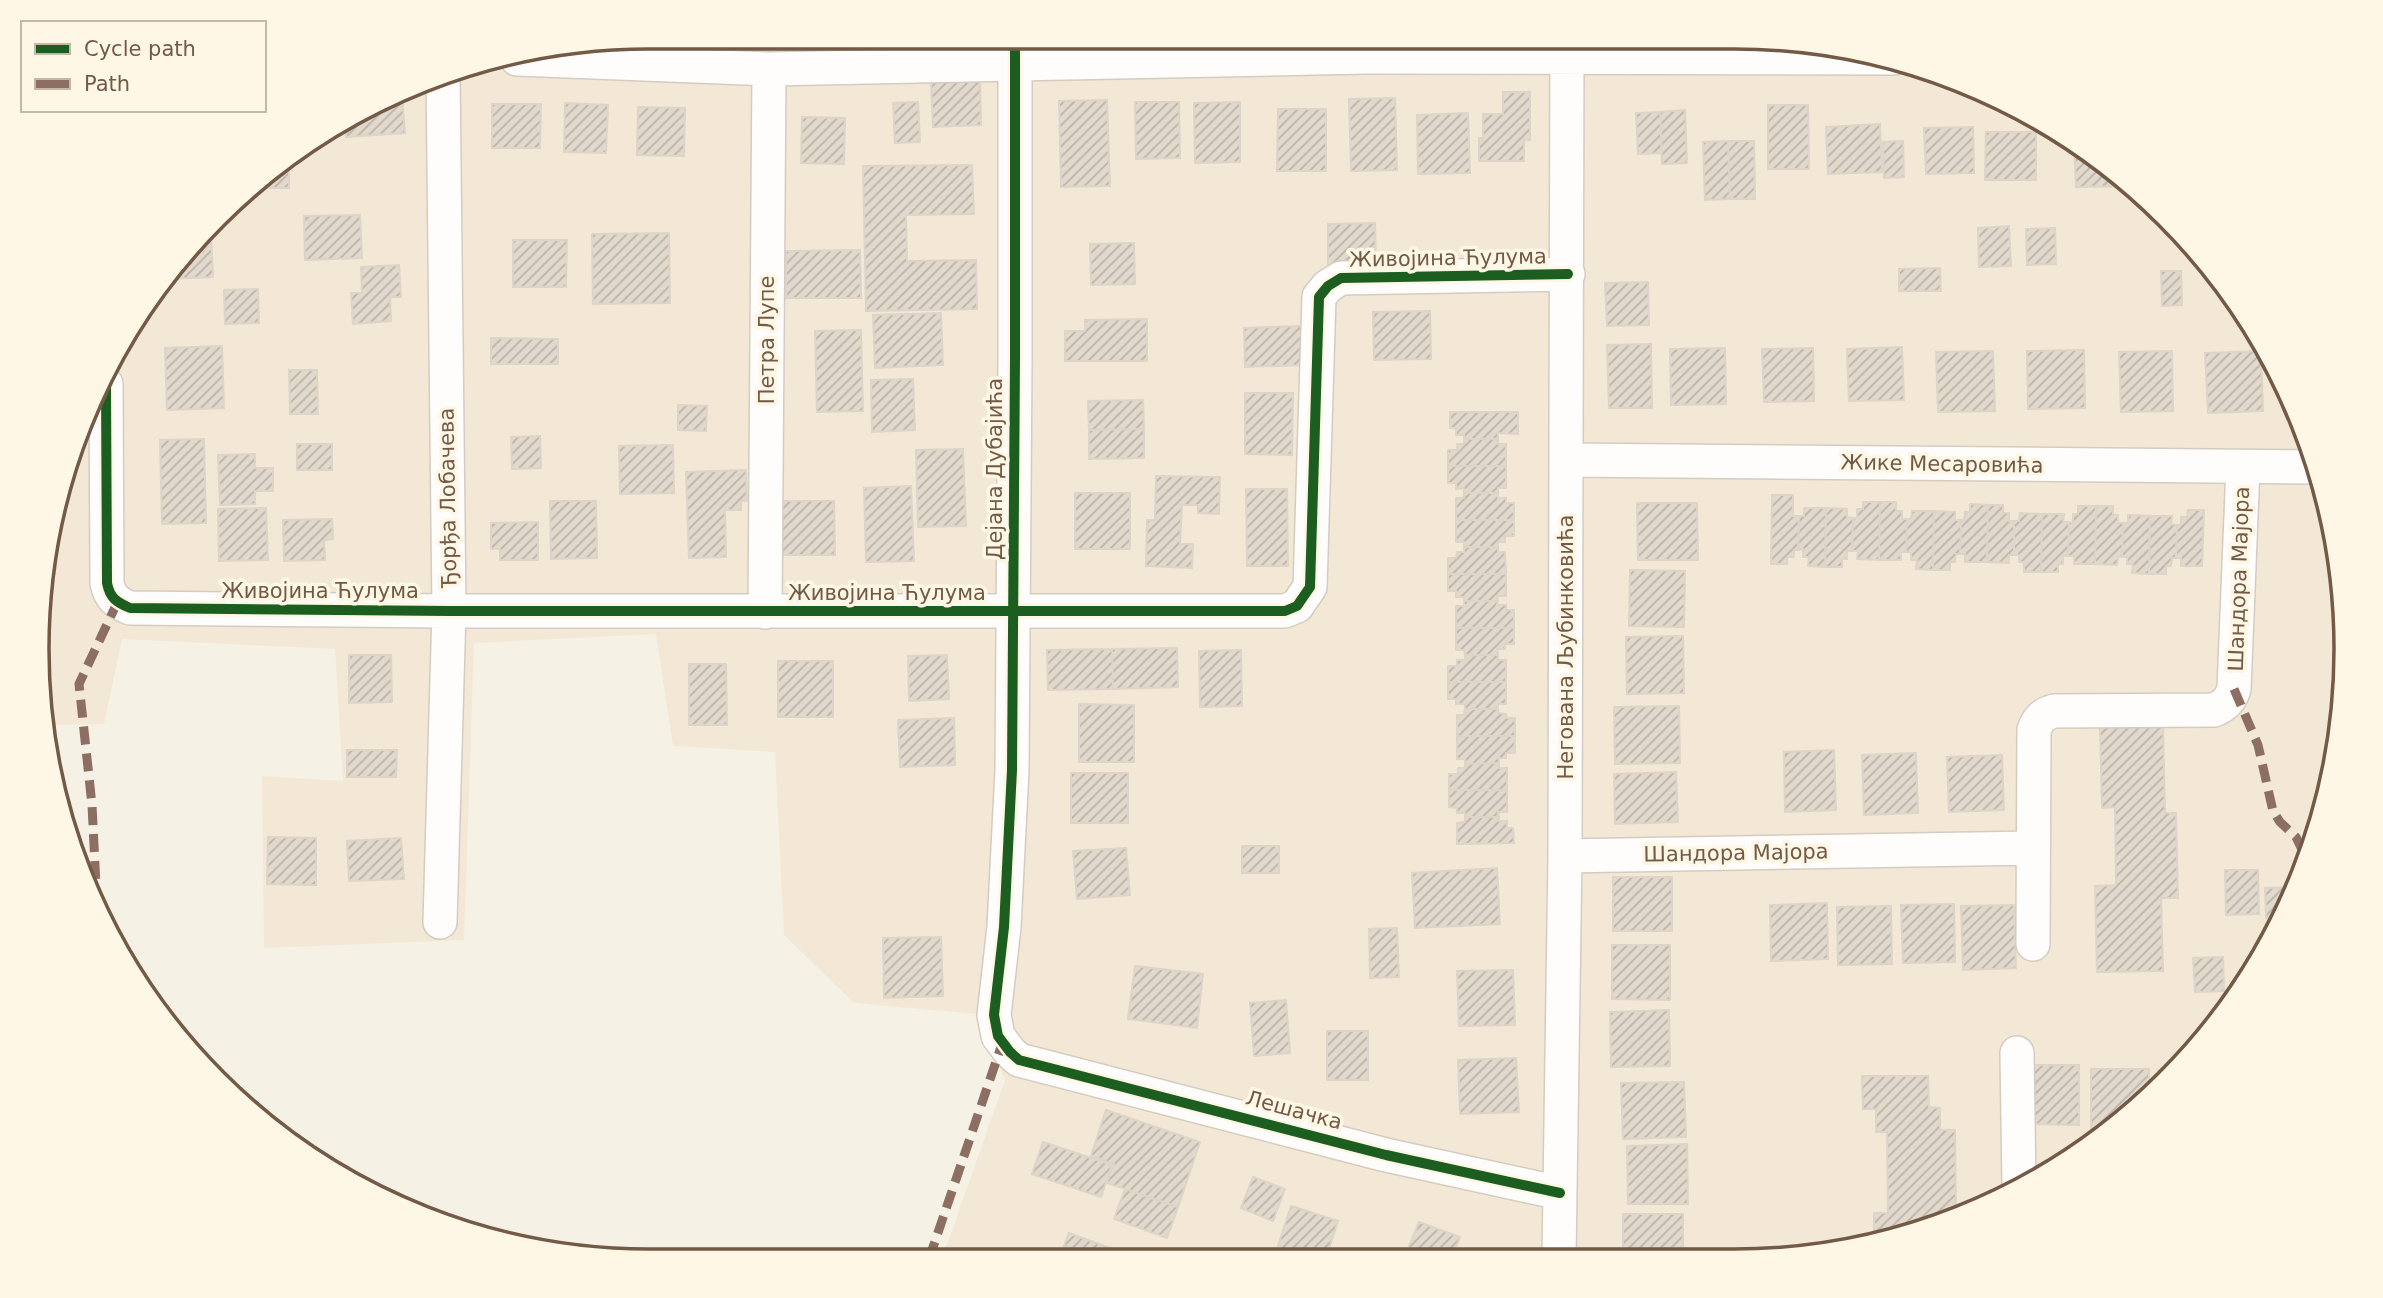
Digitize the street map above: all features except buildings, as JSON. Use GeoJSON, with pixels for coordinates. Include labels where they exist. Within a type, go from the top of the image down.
{"type":"FeatureCollection","features":[{"type":"Feature","properties":{"kind":"street"},"geometry":{"type":"LineString","coordinates":[[538,60],[769,69],[1015,51],[1175,49]]}},
{"type":"Feature","properties":{"kind":"street","name":"Негована Љубинковића"},"geometry":{"type":"LineString","coordinates":[[1559,1249],[1565,856],[1567,49]]}},
{"type":"Feature","properties":{"kind":"street"},"geometry":{"type":"LineString","coordinates":[[1626,49],[1821,56]]}},
{"type":"Feature","properties":{"kind":"street","name":"Дејана Дубајића"},"geometry":{"type":"LineString","coordinates":[[1015,51],[1014,612],[1007,880],[994,1015],[998,1036],[1019,1060]]}},
{"type":"Feature","properties":{"kind":"street","name":"Петра Лупе"},"geometry":{"type":"LineString","coordinates":[[765,612],[769,69]]}},
{"type":"Feature","properties":{"kind":"street","name":"Ђорђа Лобачева"},"geometry":{"type":"LineString","coordinates":[[440,922],[449,611],[443,86]]}},
{"type":"Feature","properties":{"kind":"street","name":"Живојина Ћулума"},"geometry":{"type":"LineString","coordinates":[[106,395],[107,583],[109,594],[117,603],[142,609],[1285,611],[1297,606],[1310,587],[1318,297],[1328,286],[1341,278],[1568,274]]}},
{"type":"Feature","properties":{"kind":"street","name":"Жике Месаровића"},"geometry":{"type":"LineString","coordinates":[[1567,460],[2305,467]]}},
{"type":"Feature","properties":{"kind":"street","name":"Шандора Мајора"},"geometry":{"type":"LineString","coordinates":[[2033,944],[2034,730],[2038,720],[2046,713],[2054,711],[2214,710],[2230,700],[2235,689],[2243,467]]}},
{"type":"Feature","properties":{"kind":"street","name":"Шандора Мајора"},"geometry":{"type":"LineString","coordinates":[[1565,856],[2032,848]]}},
{"type":"Feature","properties":{"kind":"street"},"geometry":{"type":"LineString","coordinates":[[2017,1053],[2021,1176]]}},
{"type":"Feature","properties":{"kind":"street","name":"Лешачка"},"geometry":{"type":"LineString","coordinates":[[1019,1060],[1386,1155],[1560,1193]]}},
{"type":"Feature","properties":{"kind":"shaded area"},"geometry":{"type":"Polygon","coordinates":[[[1734,49],[1812,54],[1889,69],[1927,81],[1999,111],[2067,150],[2130,198],[2185,253],[2210,284],[2254,349],[2288,419],[2302,456],[2322,532],[2333,610],[2333,688],[2329,727],[2314,804],[2302,842],[2288,879],[2254,949],[2210,1014],[2185,1045],[2130,1100],[2099,1125],[2034,1169],[1999,1187],[1964,1203],[1889,1229],[1812,1244],[1773,1248],[946,1249],[1005,1080],[976,1014],[854,1003],[784,935],[775,752],[673,746],[656,634],[474,643],[464,940],[264,948],[262,776],[343,781],[335,649],[122,639],[104,724],[54,725],[49,649],[54,571],[69,494],[95,419],[129,349],[173,284],[198,253],[253,198],[316,150],[349,129],[419,95],[494,69],[571,54],[610,50],[1734,49]]]}},
{"type":"Feature","properties":{"kind":"marked path"},"geometry":{"type":"LineString","coordinates":[[96,881],[92,805],[79,684],[117,603]]}},
{"type":"Feature","properties":{"kind":"marked path"},"geometry":{"type":"LineString","coordinates":[[2234,689],[2258,745],[2273,811],[2296,837],[2300,846]]}},
{"type":"Feature","properties":{"kind":"marked path"},"geometry":{"type":"LineString","coordinates":[[932,1249],[1002,1044]]}},
{"type":"Feature","properties":{"kind":"cycle path"},"geometry":{"type":"LineString","coordinates":[[1015,49],[1012,770],[1004,927],[994,1015],[998,1036],[1019,1060],[1386,1155],[1560,1193]]}},
{"type":"Feature","properties":{"kind":"cycle path"},"geometry":{"type":"LineString","coordinates":[[106,395],[107,583],[114,599],[130,608],[449,611],[1285,611],[1297,606],[1310,587],[1319,297],[1328,286],[1341,278],[1568,274]]}}]}
